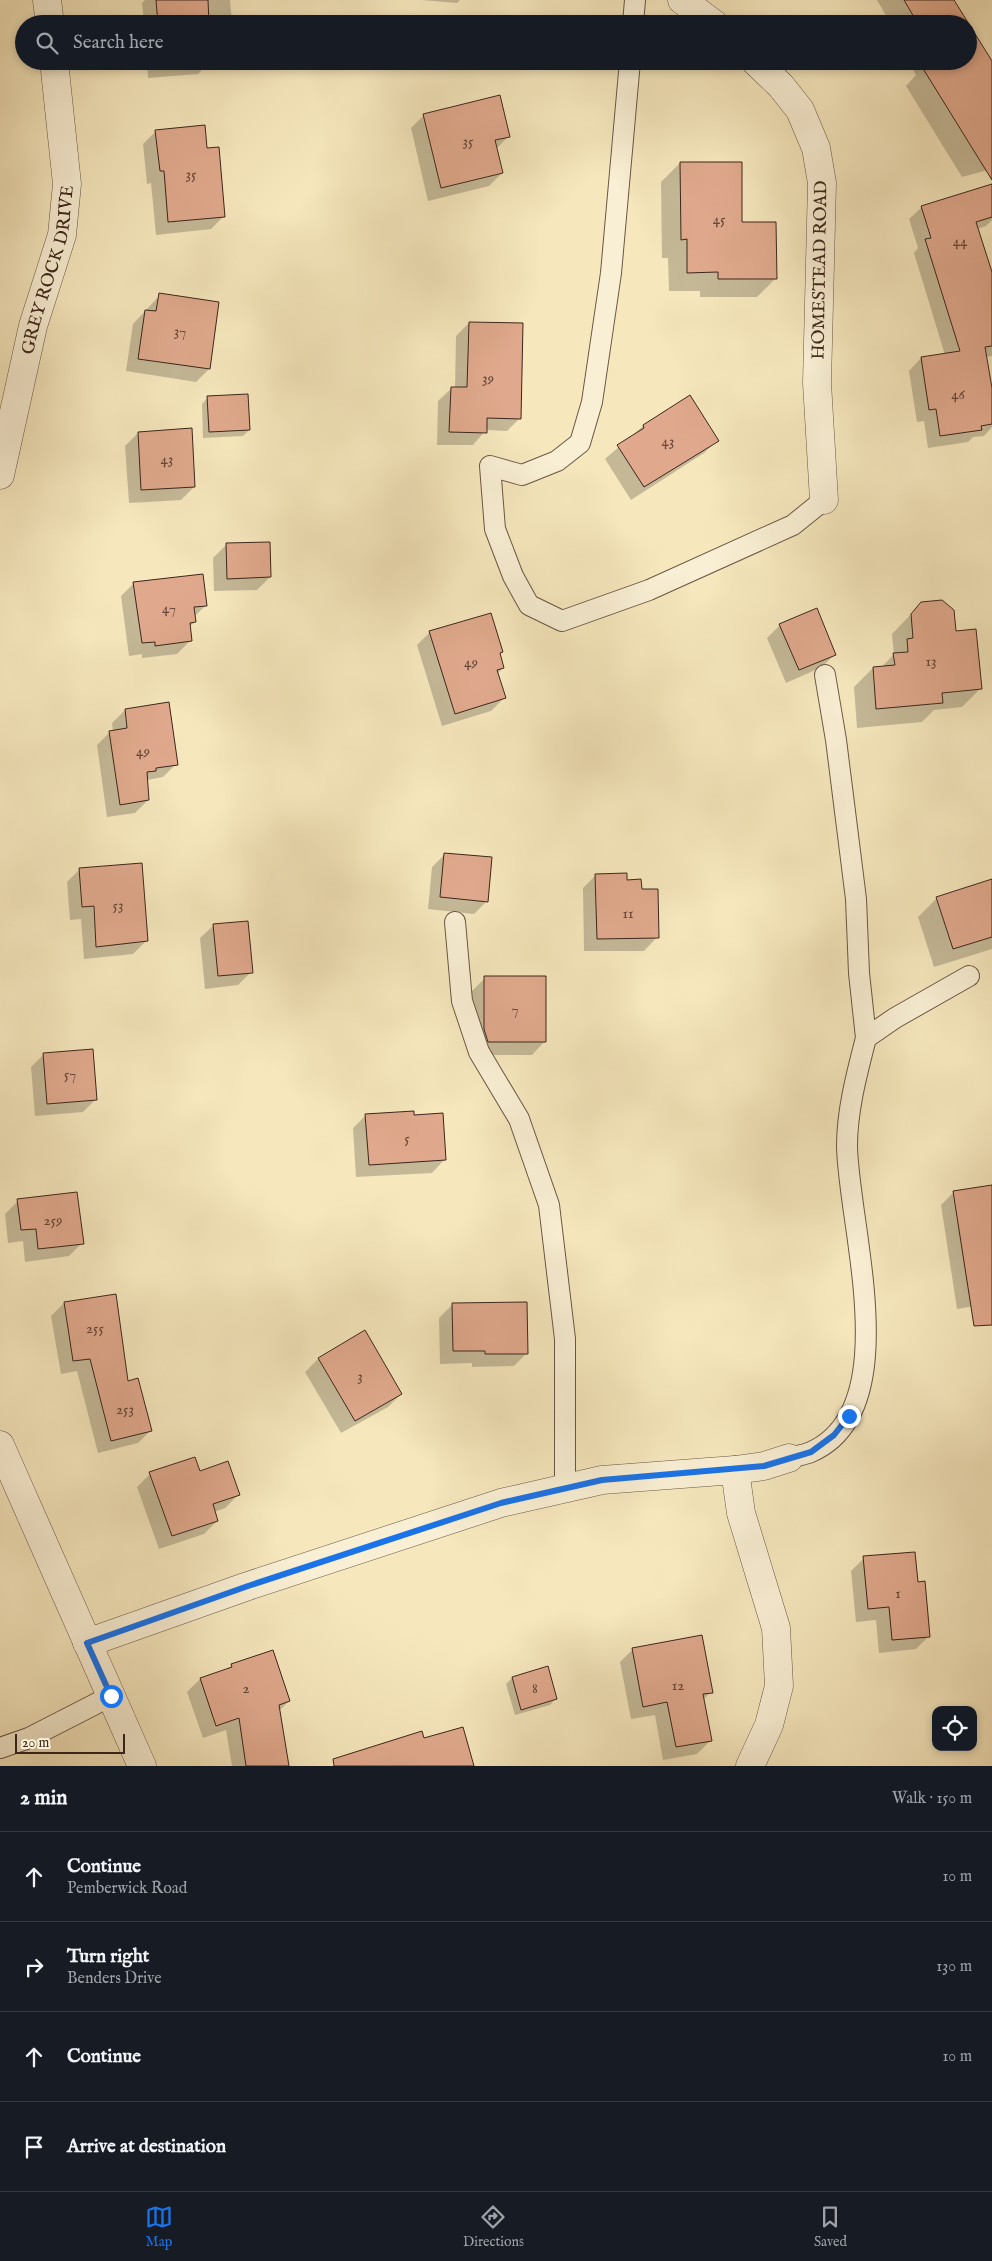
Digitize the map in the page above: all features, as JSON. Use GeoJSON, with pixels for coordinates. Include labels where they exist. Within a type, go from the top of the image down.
{"type":"FeatureCollection","features":[{"type":"Feature","properties":{"kind":"street"},"geometry":{"type":"LineString","coordinates":[[47,0],[49,15]]}},
{"type":"Feature","properties":{"kind":"street"},"geometry":{"type":"LineString","coordinates":[[682,0],[702,15]]}},
{"type":"Feature","properties":{"kind":"street","name":"GREY ROCK DRIVE"},"geometry":{"type":"LineString","coordinates":[[0,476],[33,326],[62,234],[67,184],[55,70]]}},
{"type":"Feature","properties":{"kind":"street","name":"HOMESTEAD ROAD"},"geometry":{"type":"LineString","coordinates":[[764,70],[781,86],[800,110],[816,148],[822,183],[817,383],[824,500]]}},
{"type":"Feature","properties":{"kind":"street"},"geometry":{"type":"LineString","coordinates":[[0,1445],[142,1766]]}},
{"type":"Feature","properties":{"kind":"street"},"geometry":{"type":"LineString","coordinates":[[87,1643],[248,1586],[501,1503],[602,1480],[735,1470],[764,1466],[788,1458]]}},
{"type":"Feature","properties":{"kind":"street"},"geometry":{"type":"LineString","coordinates":[[735,1470],[741,1513],[776,1628],[779,1686],[769,1725],[750,1766]]}},
{"type":"Feature","properties":{"kind":"lane"},"geometry":{"type":"LineString","coordinates":[[634,15],[635,0]]}},
{"type":"Feature","properties":{"kind":"lane"},"geometry":{"type":"LineString","coordinates":[[629,70],[611,273],[592,402],[580,443],[557,461],[522,475],[490,466],[495,529],[513,576],[529,605],[562,621],[650,590],[793,525],[824,500]]}},
{"type":"Feature","properties":{"kind":"lane"},"geometry":{"type":"LineString","coordinates":[[788,1458],[811,1452],[834,1435],[849,1416],[858,1396],[864,1366],[866,1333],[847,1146],[852,1093],[866,1038],[859,973],[856,899],[836,740],[825,675]]}},
{"type":"Feature","properties":{"kind":"lane"},"geometry":{"type":"LineString","coordinates":[[455,922],[462,1001],[479,1052],[519,1119],[549,1205],[565,1339],[565,1489]]}},
{"type":"Feature","properties":{"kind":"lane"},"geometry":{"type":"LineString","coordinates":[[866,1038],[895,1018],[970,976]]}},
{"type":"Feature","properties":{"kind":"lane"},"geometry":{"type":"LineString","coordinates":[[0,1748],[29,1738],[111,1696]]}},
{"type":"Feature","properties":{"kind":"building"},"geometry":{"type":"Polygon","coordinates":[[[156,0],[208,0],[209,15],[157,15],[156,0]]]}},
{"type":"Feature","properties":{"kind":"building"},"geometry":{"type":"Polygon","coordinates":[[[904,0],[954,0],[963,15],[913,15],[904,0]]]}},
{"type":"Feature","properties":{"kind":"building"},"geometry":{"type":"Polygon","coordinates":[[[977,37],[992,61],[992,180],[924,70],[977,70],[977,37]]]}},
{"type":"Feature","properties":{"kind":"building"},"geometry":{"type":"Polygon","coordinates":[[[500,95],[510,137],[495,140],[503,173],[441,188],[423,114],[500,95]]]}},
{"type":"Feature","properties":{"kind":"building"},"geometry":{"type":"Polygon","coordinates":[[[205,125],[207,148],[219,147],[225,217],[168,222],[164,171],[160,171],[155,130],[205,125]]]}},
{"type":"Feature","properties":{"kind":"building"},"geometry":{"type":"Polygon","coordinates":[[[680,162],[742,162],[742,222],[776,222],[777,279],[718,279],[718,272],[687,273],[687,239],[681,240],[680,162]]]}},
{"type":"Feature","properties":{"kind":"building"},"geometry":{"type":"Polygon","coordinates":[[[992,184],[992,217],[976,222],[992,272],[992,346],[985,347],[992,388],[992,424],[981,426],[982,430],[940,436],[936,409],[929,410],[921,357],[960,351],[925,239],[931,238],[921,206],[992,184]]]}},
{"type":"Feature","properties":{"kind":"building"},"geometry":{"type":"Polygon","coordinates":[[[159,293],[219,302],[210,369],[138,359],[145,310],[156,311],[159,293]]]}},
{"type":"Feature","properties":{"kind":"building"},"geometry":{"type":"Polygon","coordinates":[[[469,322],[523,323],[521,419],[487,418],[487,433],[449,432],[451,387],[467,387],[469,322]]]}},
{"type":"Feature","properties":{"kind":"building"},"geometry":{"type":"Polygon","coordinates":[[[248,394],[250,430],[209,432],[207,396],[248,394]]]}},
{"type":"Feature","properties":{"kind":"building"},"geometry":{"type":"Polygon","coordinates":[[[690,395],[719,441],[644,487],[617,445],[644,428],[643,425],[690,395]]]}},
{"type":"Feature","properties":{"kind":"building"},"geometry":{"type":"Polygon","coordinates":[[[192,428],[195,487],[141,490],[138,432],[192,428]]]}},
{"type":"Feature","properties":{"kind":"building"},"geometry":{"type":"Polygon","coordinates":[[[270,542],[271,577],[227,579],[226,543],[270,542]]]}},
{"type":"Feature","properties":{"kind":"building"},"geometry":{"type":"Polygon","coordinates":[[[203,574],[207,606],[194,607],[196,622],[190,623],[192,641],[155,646],[155,642],[142,643],[133,582],[203,574]]]}},
{"type":"Feature","properties":{"kind":"building"},"geometry":{"type":"Polygon","coordinates":[[[942,600],[954,610],[956,631],[976,629],[982,689],[942,693],[943,703],[876,709],[873,667],[895,665],[893,653],[908,652],[907,639],[913,638],[911,614],[921,602],[942,600]]]}},
{"type":"Feature","properties":{"kind":"building"},"geometry":{"type":"Polygon","coordinates":[[[817,608],[836,655],[799,670],[779,624],[817,608]]]}},
{"type":"Feature","properties":{"kind":"building"},"geometry":{"type":"Polygon","coordinates":[[[491,613],[503,652],[500,653],[504,668],[497,670],[506,698],[455,714],[429,631],[491,613]]]}},
{"type":"Feature","properties":{"kind":"building"},"geometry":{"type":"Polygon","coordinates":[[[169,702],[178,765],[156,768],[156,771],[147,772],[149,800],[120,805],[109,731],[127,728],[125,709],[169,702]]]}},
{"type":"Feature","properties":{"kind":"building"},"geometry":{"type":"Polygon","coordinates":[[[444,853],[492,857],[488,902],[440,897],[444,853]]]}},
{"type":"Feature","properties":{"kind":"building"},"geometry":{"type":"Polygon","coordinates":[[[142,863],[148,941],[96,947],[94,906],[82,907],[79,868],[142,863]]]}},
{"type":"Feature","properties":{"kind":"building"},"geometry":{"type":"Polygon","coordinates":[[[627,873],[627,880],[641,879],[642,889],[658,889],[659,938],[597,939],[595,874],[627,873]]]}},
{"type":"Feature","properties":{"kind":"building"},"geometry":{"type":"Polygon","coordinates":[[[992,879],[992,937],[953,949],[936,897],[992,879]]]}},
{"type":"Feature","properties":{"kind":"building"},"geometry":{"type":"Polygon","coordinates":[[[248,921],[253,973],[218,976],[213,924],[248,921]]]}},
{"type":"Feature","properties":{"kind":"building"},"geometry":{"type":"Polygon","coordinates":[[[484,976],[546,976],[546,1042],[488,1042],[484,1029],[484,976]]]}},
{"type":"Feature","properties":{"kind":"building"},"geometry":{"type":"Polygon","coordinates":[[[93,1049],[97,1100],[47,1104],[43,1053],[93,1049]]]}},
{"type":"Feature","properties":{"kind":"building"},"geometry":{"type":"Polygon","coordinates":[[[414,1111],[414,1115],[443,1113],[446,1160],[369,1165],[365,1114],[414,1111]]]}},
{"type":"Feature","properties":{"kind":"building"},"geometry":{"type":"Polygon","coordinates":[[[992,1185],[992,1325],[974,1326],[953,1191],[992,1185]]]}},
{"type":"Feature","properties":{"kind":"building"},"geometry":{"type":"Polygon","coordinates":[[[77,1192],[84,1244],[38,1249],[36,1229],[21,1230],[17,1199],[77,1192]]]}},
{"type":"Feature","properties":{"kind":"building"},"geometry":{"type":"Polygon","coordinates":[[[116,1294],[128,1381],[138,1378],[152,1431],[111,1441],[90,1359],[73,1361],[64,1302],[116,1294]]]}},
{"type":"Feature","properties":{"kind":"building"},"geometry":{"type":"Polygon","coordinates":[[[527,1302],[528,1354],[485,1354],[485,1351],[453,1351],[452,1303],[527,1302]]]}},
{"type":"Feature","properties":{"kind":"building"},"geometry":{"type":"Polygon","coordinates":[[[365,1330],[402,1394],[355,1421],[318,1358],[365,1330]]]}},
{"type":"Feature","properties":{"kind":"building"},"geometry":{"type":"Polygon","coordinates":[[[195,1457],[200,1471],[228,1461],[240,1495],[213,1504],[218,1521],[172,1536],[149,1472],[195,1457]]]}},
{"type":"Feature","properties":{"kind":"building"},"geometry":{"type":"Polygon","coordinates":[[[915,1552],[918,1582],[925,1581],[930,1637],[892,1640],[889,1607],[868,1609],[863,1556],[915,1552]]]}},
{"type":"Feature","properties":{"kind":"building"},"geometry":{"type":"Polygon","coordinates":[[[702,1635],[713,1693],[703,1694],[712,1741],[676,1747],[667,1702],[643,1707],[632,1648],[702,1635]]]}},
{"type":"Feature","properties":{"kind":"building"},"geometry":{"type":"Polygon","coordinates":[[[273,1650],[290,1701],[279,1705],[289,1766],[246,1766],[239,1718],[216,1726],[200,1678],[232,1667],[231,1664],[273,1650]]]}},
{"type":"Feature","properties":{"kind":"building"},"geometry":{"type":"Polygon","coordinates":[[[548,1666],[557,1699],[521,1710],[512,1677],[548,1666]]]}},
{"type":"Feature","properties":{"kind":"building"},"geometry":{"type":"Polygon","coordinates":[[[463,1727],[474,1766],[334,1766],[333,1759],[422,1731],[424,1738],[463,1727]]]}},
{"type":"Feature","properties":{"kind":"route"},"geometry":{"type":"LineString","coordinates":[[111,1696],[87,1643],[131,1626],[501,1503],[602,1480],[764,1466],[811,1452],[834,1435],[849,1416]]}}]}
